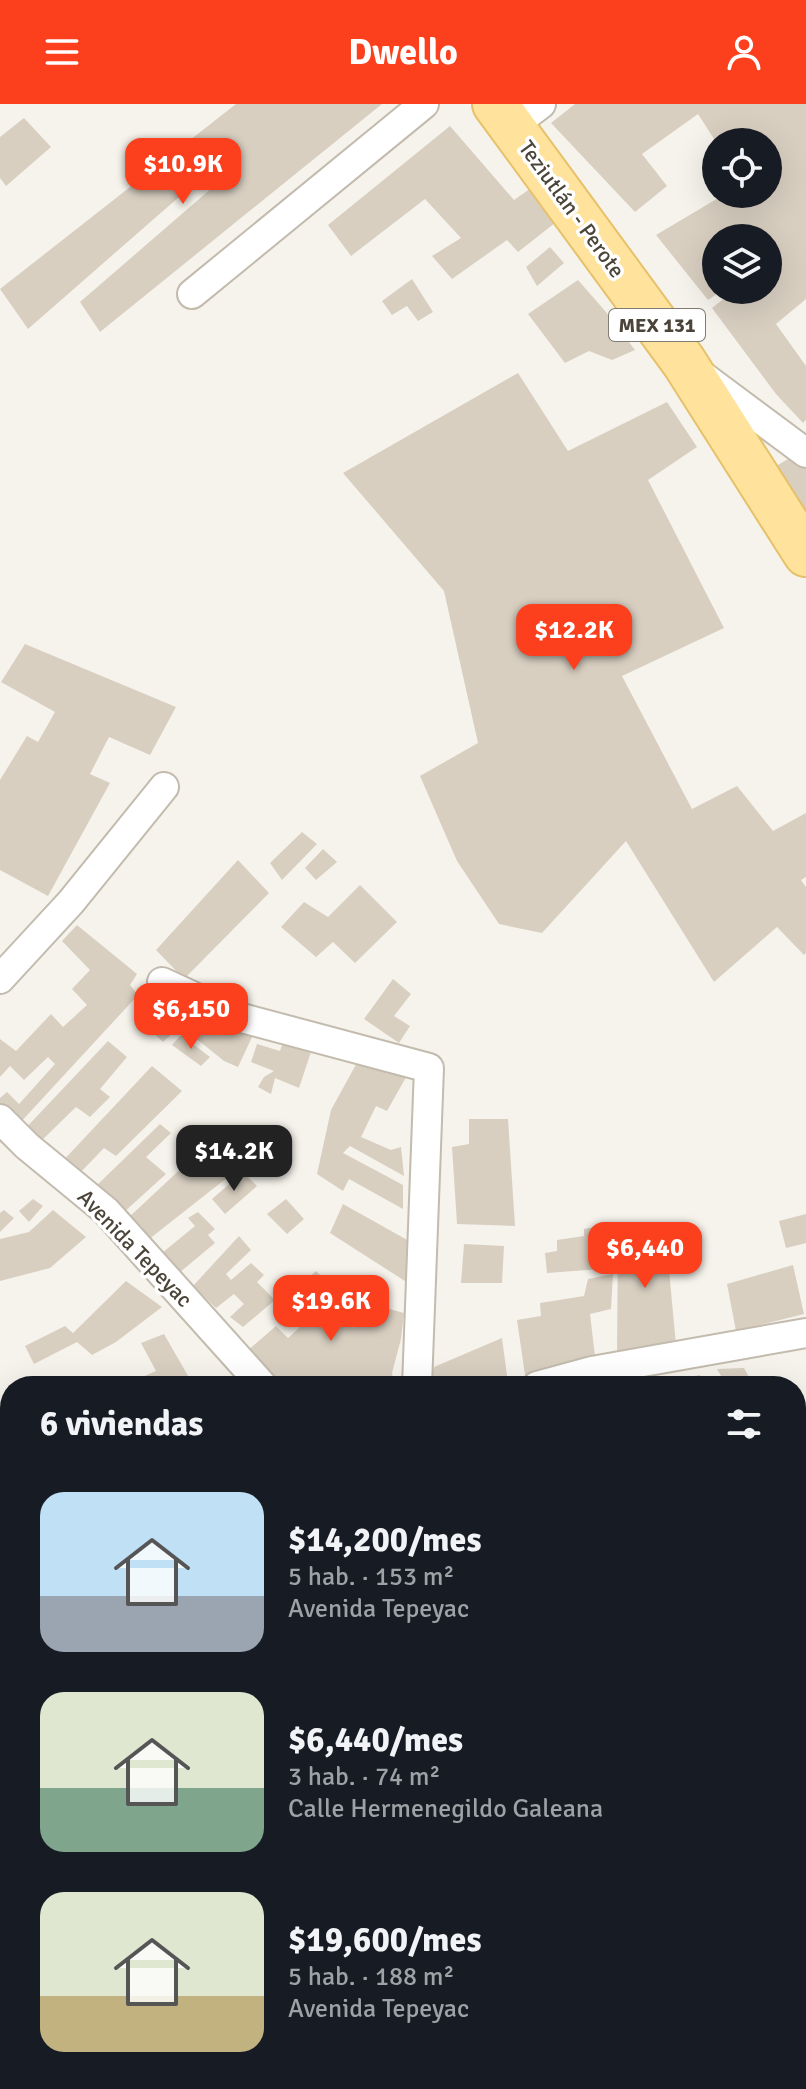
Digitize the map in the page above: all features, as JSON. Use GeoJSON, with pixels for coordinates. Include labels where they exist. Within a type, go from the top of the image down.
{"type":"FeatureCollection","features":[{"type":"Feature","properties":{"kind":"main road","name":"Teziutlán - Perote"},"geometry":{"type":"LineString","coordinates":[[516,111],[684,362],[806,554]]}},
{"type":"Feature","properties":{"kind":"street"},"geometry":{"type":"LineString","coordinates":[[192,294],[424,104]]}},
{"type":"Feature","properties":{"kind":"street"},"geometry":{"type":"LineString","coordinates":[[684,362],[806,453]]}},
{"type":"Feature","properties":{"kind":"street"},"geometry":{"type":"LineString","coordinates":[[0,979],[71,902],[164,787]]}},
{"type":"Feature","properties":{"kind":"street"},"geometry":{"type":"LineString","coordinates":[[162,982],[238,1017],[429,1068],[417,1376]]}},
{"type":"Feature","properties":{"kind":"street","name":"Avenida Tepeyac"},"geometry":{"type":"LineString","coordinates":[[0,1119],[27,1146],[106,1211],[254,1376]]}},
{"type":"Feature","properties":{"kind":"street"},"geometry":{"type":"LineString","coordinates":[[574,1376],[806,1333]]}},
{"type":"Feature","properties":{"kind":"building"},"geometry":{"type":"Polygon","coordinates":[[[236,104],[382,104],[100,332],[80,302],[213,187],[203,176],[28,329],[0,289],[236,104]]]}},
{"type":"Feature","properties":{"kind":"building"},"geometry":{"type":"Polygon","coordinates":[[[575,104],[806,104],[806,299],[776,324],[806,366],[806,420],[803,423],[776,394],[712,308],[717,304],[782,304],[782,224],[702,224],[702,292],[656,235],[702,208],[782,208],[782,128],[707,128],[698,114],[642,154],[667,186],[635,212],[551,123],[575,104]]]}},
{"type":"Feature","properties":{"kind":"building"},"geometry":{"type":"Polygon","coordinates":[[[24,118],[51,147],[6,186],[0,178],[0,137],[24,118]]]}},
{"type":"Feature","properties":{"kind":"building"},"geometry":{"type":"Polygon","coordinates":[[[450,126],[514,200],[534,186],[560,219],[518,252],[507,240],[452,279],[432,256],[461,238],[425,199],[351,256],[328,225],[450,126]]]}},
{"type":"Feature","properties":{"kind":"building"},"geometry":{"type":"Polygon","coordinates":[[[550,247],[564,263],[537,286],[526,267],[550,247]]]}},
{"type":"Feature","properties":{"kind":"building"},"geometry":{"type":"Polygon","coordinates":[[[412,279],[433,312],[418,321],[407,306],[392,315],[382,301],[412,279]]]}},
{"type":"Feature","properties":{"kind":"building"},"geometry":{"type":"Polygon","coordinates":[[[578,280],[635,350],[612,360],[589,351],[565,363],[528,314],[578,280]]]}},
{"type":"Feature","properties":{"kind":"building"},"geometry":{"type":"Polygon","coordinates":[[[518,373],[568,451],[667,402],[697,447],[648,480],[724,628],[622,676],[692,809],[737,786],[773,831],[806,813],[806,877],[801,880],[806,887],[804,955],[777,927],[714,982],[626,841],[542,933],[499,924],[457,861],[420,776],[478,743],[444,591],[343,473],[518,373]]]}},
{"type":"Feature","properties":{"kind":"building"},"geometry":{"type":"Polygon","coordinates":[[[798,453],[806,464],[806,521],[773,468],[798,453]]]}},
{"type":"Feature","properties":{"kind":"building"},"geometry":{"type":"Polygon","coordinates":[[[25,644],[176,707],[150,755],[109,737],[90,774],[110,783],[48,896],[0,870],[0,780],[27,736],[38,742],[55,712],[1,682],[25,644]]]}},
{"type":"Feature","properties":{"kind":"building"},"geometry":{"type":"Polygon","coordinates":[[[302,832],[317,844],[282,880],[270,863],[302,832]]]}},
{"type":"Feature","properties":{"kind":"building"},"geometry":{"type":"Polygon","coordinates":[[[323,849],[337,862],[316,880],[305,868],[323,849]]]}},
{"type":"Feature","properties":{"kind":"building"},"geometry":{"type":"Polygon","coordinates":[[[238,860],[269,893],[184,979],[156,950],[238,860]]]}},
{"type":"Feature","properties":{"kind":"building"},"geometry":{"type":"Polygon","coordinates":[[[360,885],[397,922],[355,963],[333,942],[316,957],[281,927],[304,902],[328,917],[360,885]]]}},
{"type":"Feature","properties":{"kind":"building"},"geometry":{"type":"Polygon","coordinates":[[[77,925],[137,974],[130,985],[138,995],[18,1125],[0,1111],[0,1098],[7,1092],[19,1104],[55,1064],[48,1057],[24,1080],[10,1066],[0,1077],[0,1039],[16,1051],[51,1014],[63,1027],[87,1005],[72,989],[90,970],[62,941],[77,925]]]}},
{"type":"Feature","properties":{"kind":"building"},"geometry":{"type":"Polygon","coordinates":[[[393,979],[411,994],[394,1016],[410,1026],[399,1043],[364,1019],[393,979]]]}},
{"type":"Feature","properties":{"kind":"building"},"geometry":{"type":"Polygon","coordinates":[[[152,997],[185,1022],[163,1042],[135,1016],[152,997]]]}},
{"type":"Feature","properties":{"kind":"building"},"geometry":{"type":"Polygon","coordinates":[[[197,1017],[253,1035],[238,1067],[224,1061],[188,1032],[197,1017]]]}},
{"type":"Feature","properties":{"kind":"building"},"geometry":{"type":"Polygon","coordinates":[[[181,1035],[210,1057],[201,1066],[172,1045],[181,1035]]]}},
{"type":"Feature","properties":{"kind":"building"},"geometry":{"type":"Polygon","coordinates":[[[108,1041],[127,1057],[100,1089],[110,1097],[90,1117],[76,1107],[38,1144],[22,1132],[108,1041]]]}},
{"type":"Feature","properties":{"kind":"building"},"geometry":{"type":"Polygon","coordinates":[[[283,1042],[312,1049],[299,1088],[275,1078],[271,1094],[258,1087],[264,1077],[274,1071],[251,1062],[257,1044],[280,1051],[283,1042]]]}},
{"type":"Feature","properties":{"kind":"building"},"geometry":{"type":"Polygon","coordinates":[[[359,1059],[387,1073],[392,1062],[409,1072],[387,1111],[376,1106],[361,1137],[391,1150],[401,1147],[404,1176],[350,1146],[343,1153],[403,1185],[403,1209],[349,1179],[343,1191],[317,1174],[331,1110],[359,1059]]]}},
{"type":"Feature","properties":{"kind":"building"},"geometry":{"type":"Polygon","coordinates":[[[152,1066],[182,1091],[116,1156],[104,1148],[77,1176],[59,1165],[152,1066]]]}},
{"type":"Feature","properties":{"kind":"building"},"geometry":{"type":"Polygon","coordinates":[[[469,1119],[508,1119],[515,1226],[457,1224],[452,1147],[469,1144],[469,1119]]]}},
{"type":"Feature","properties":{"kind":"building"},"geometry":{"type":"Polygon","coordinates":[[[160,1124],[171,1133],[146,1157],[166,1174],[123,1213],[93,1189],[160,1124]]]}},
{"type":"Feature","properties":{"kind":"building"},"geometry":{"type":"Polygon","coordinates":[[[203,1148],[228,1177],[148,1240],[127,1219],[203,1148]]]}},
{"type":"Feature","properties":{"kind":"building"},"geometry":{"type":"Polygon","coordinates":[[[243,1172],[257,1186],[225,1214],[212,1199],[243,1172]]]}},
{"type":"Feature","properties":{"kind":"building"},"geometry":{"type":"Polygon","coordinates":[[[33,1199],[43,1206],[29,1222],[19,1211],[33,1199]]]}},
{"type":"Feature","properties":{"kind":"building"},"geometry":{"type":"Polygon","coordinates":[[[286,1199],[304,1219],[287,1234],[267,1214],[286,1199]]]}},
{"type":"Feature","properties":{"kind":"building"},"geometry":{"type":"Polygon","coordinates":[[[343,1204],[418,1246],[408,1283],[330,1233],[343,1204]]]}},
{"type":"Feature","properties":{"kind":"building"},"geometry":{"type":"Polygon","coordinates":[[[4,1210],[14,1218],[0,1232],[0,1213],[4,1210]]]}},
{"type":"Feature","properties":{"kind":"building"},"geometry":{"type":"Polygon","coordinates":[[[53,1210],[86,1237],[50,1268],[0,1281],[0,1239],[29,1232],[53,1210]]]}},
{"type":"Feature","properties":{"kind":"building"},"geometry":{"type":"Polygon","coordinates":[[[198,1212],[215,1229],[208,1235],[215,1243],[179,1273],[162,1253],[195,1226],[188,1218],[198,1212]]]}},
{"type":"Feature","properties":{"kind":"building"},"geometry":{"type":"Polygon","coordinates":[[[806,1214],[806,1243],[786,1248],[779,1221],[806,1214]]]}},
{"type":"Feature","properties":{"kind":"building"},"geometry":{"type":"Polygon","coordinates":[[[674,1222],[669,1270],[676,1345],[617,1354],[618,1233],[674,1222]]]}},
{"type":"Feature","properties":{"kind":"building"},"geometry":{"type":"Polygon","coordinates":[[[611,1224],[614,1268],[547,1273],[545,1253],[557,1251],[557,1240],[584,1236],[584,1229],[611,1224]]]}},
{"type":"Feature","properties":{"kind":"building"},"geometry":{"type":"Polygon","coordinates":[[[239,1236],[251,1250],[226,1274],[231,1280],[251,1263],[264,1275],[257,1282],[275,1300],[243,1327],[230,1317],[244,1304],[234,1294],[216,1308],[193,1286],[239,1236]]]}},
{"type":"Feature","properties":{"kind":"building"},"geometry":{"type":"Polygon","coordinates":[[[464,1244],[504,1246],[502,1283],[461,1283],[464,1244]]]}},
{"type":"Feature","properties":{"kind":"building"},"geometry":{"type":"Polygon","coordinates":[[[793,1265],[804,1314],[736,1331],[727,1284],[793,1265]]]}},
{"type":"Feature","properties":{"kind":"building"},"geometry":{"type":"Polygon","coordinates":[[[316,1271],[333,1288],[324,1296],[353,1328],[360,1301],[404,1313],[392,1376],[269,1376],[247,1351],[276,1326],[288,1338],[301,1326],[281,1302],[316,1271]]]}},
{"type":"Feature","properties":{"kind":"building"},"geometry":{"type":"Polygon","coordinates":[[[613,1274],[611,1309],[590,1314],[595,1356],[525,1375],[517,1320],[541,1316],[540,1303],[584,1296],[588,1279],[613,1274]]]}},
{"type":"Feature","properties":{"kind":"building"},"geometry":{"type":"Polygon","coordinates":[[[126,1281],[162,1307],[116,1342],[92,1355],[77,1342],[34,1364],[25,1346],[65,1326],[73,1333],[126,1281]]]}},
{"type":"Feature","properties":{"kind":"building"},"geometry":{"type":"Polygon","coordinates":[[[164,1334],[188,1376],[145,1376],[156,1371],[141,1343],[164,1334]]]}},
{"type":"Feature","properties":{"kind":"building"},"geometry":{"type":"Polygon","coordinates":[[[502,1338],[507,1376],[432,1376],[434,1367],[502,1338]]]}},
{"type":"Feature","properties":{"kind":"building"},"geometry":{"type":"Polygon","coordinates":[[[744,1368],[748,1376],[721,1376],[717,1369],[744,1368]]]}}]}
